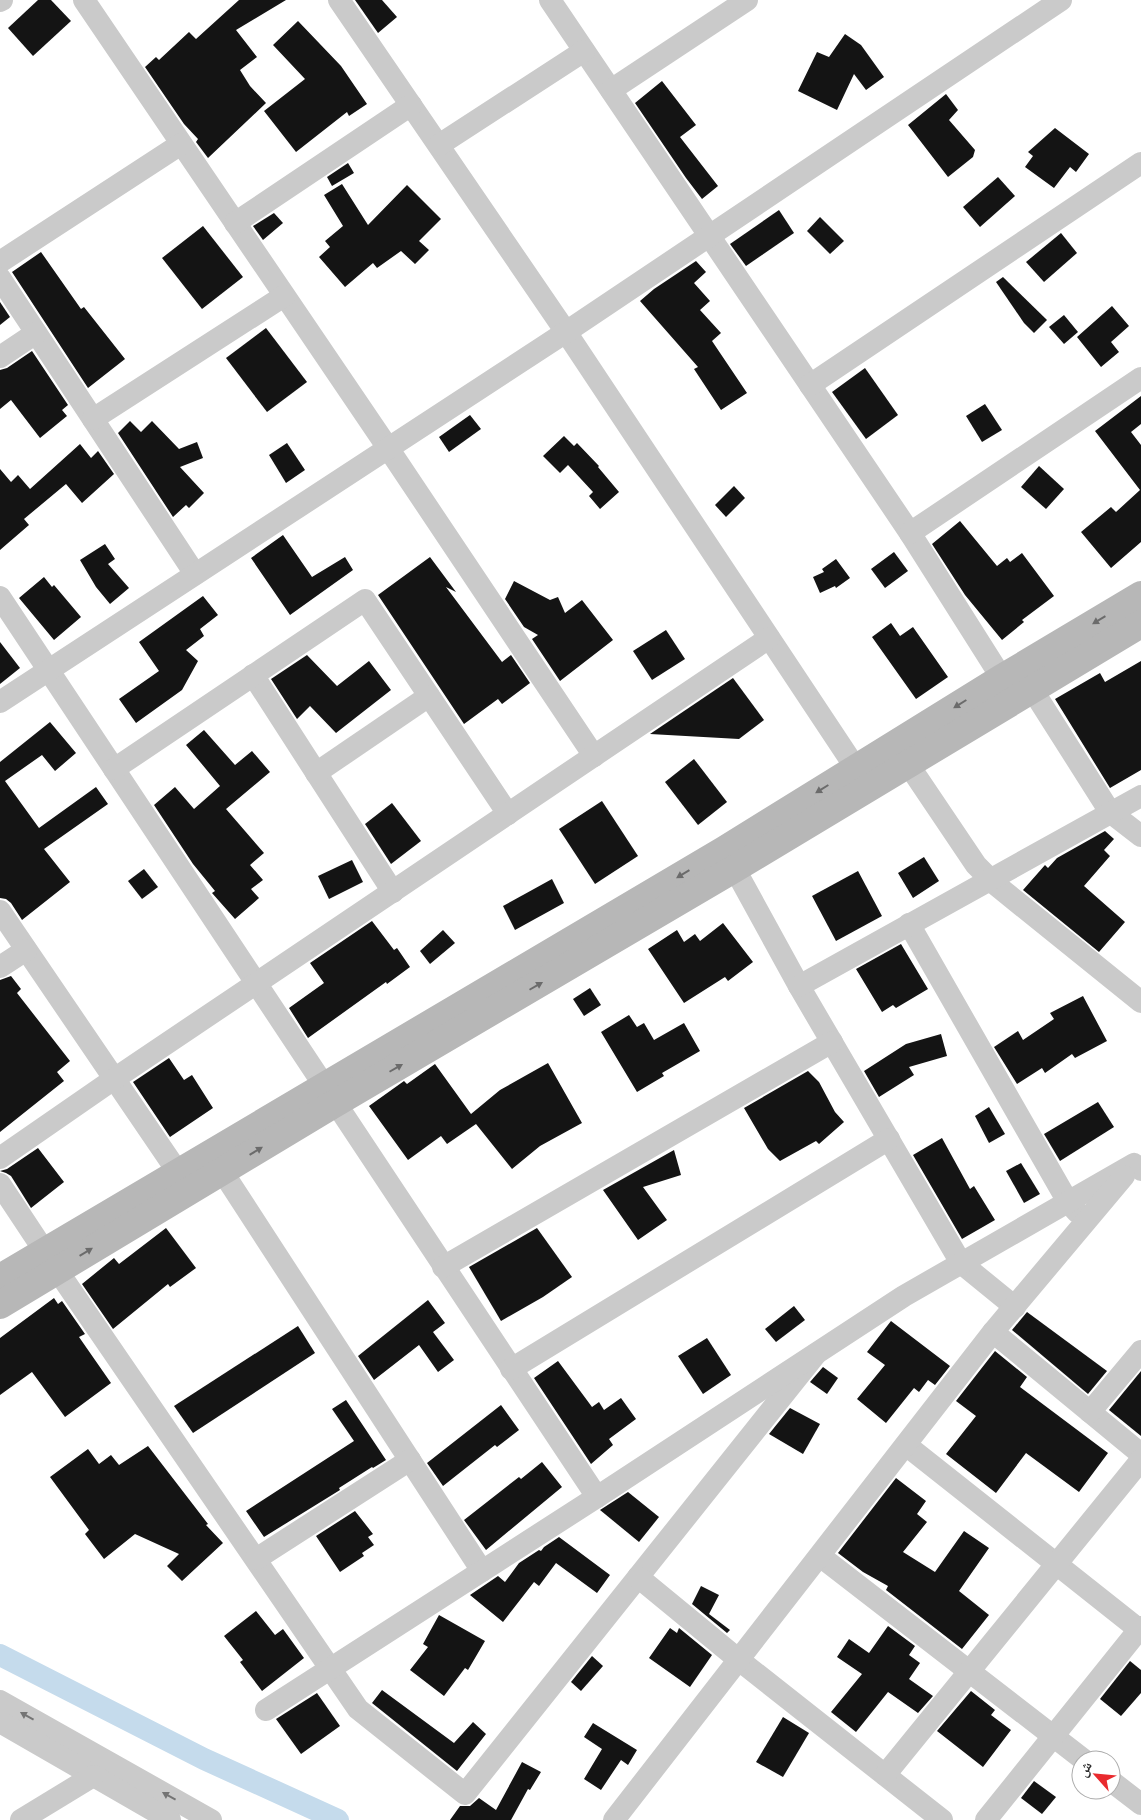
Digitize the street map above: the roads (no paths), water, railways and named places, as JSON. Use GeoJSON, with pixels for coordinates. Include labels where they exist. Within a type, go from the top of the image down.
{"type":"FeatureCollection","features":[{"type":"Feature","properties":{"kind":"main road"},"geometry":{"type":"LineString","coordinates":[[862,778],[908,764],[1017,683],[1141,595]]}},
{"type":"Feature","properties":{"kind":"main road"},"geometry":{"type":"LineString","coordinates":[[0,1305],[50,1261],[729,860],[1017,683],[1141,624]]}},
{"type":"Feature","properties":{"kind":"main road"},"geometry":{"type":"LineString","coordinates":[[184,1181],[222,1171],[329,1095]]}},
{"type":"Feature","properties":{"kind":"main road"},"geometry":{"type":"LineString","coordinates":[[0,1278],[50,1261]]}},
{"type":"Feature","properties":{"kind":"street"},"geometry":{"type":"LineString","coordinates":[[84,0],[594,756]]}},
{"type":"Feature","properties":{"kind":"street"},"geometry":{"type":"LineString","coordinates":[[340,0],[566,332],[862,778]]}},
{"type":"Feature","properties":{"kind":"street"},"geometry":{"type":"LineString","coordinates":[[550,0],[910,532],[1110,812],[1141,836]]}},
{"type":"Feature","properties":{"kind":"street"},"geometry":{"type":"LineString","coordinates":[[611,90],[746,0]]}},
{"type":"Feature","properties":{"kind":"street"},"geometry":{"type":"LineString","coordinates":[[0,702],[566,332],[1061,0]]}},
{"type":"Feature","properties":{"kind":"street"},"geometry":{"type":"LineString","coordinates":[[439,145],[584,51]]}},
{"type":"Feature","properties":{"kind":"street"},"geometry":{"type":"LineString","coordinates":[[235,223],[411,104]]}},
{"type":"Feature","properties":{"kind":"street"},"geometry":{"type":"LineString","coordinates":[[0,262],[181,144]]}},
{"type":"Feature","properties":{"kind":"street"},"geometry":{"type":"LineString","coordinates":[[810,385],[1141,163]]}},
{"type":"Feature","properties":{"kind":"street"},"geometry":{"type":"LineString","coordinates":[[0,278],[195,574]]}},
{"type":"Feature","properties":{"kind":"street"},"geometry":{"type":"LineString","coordinates":[[93,419],[284,296]]}},
{"type":"Feature","properties":{"kind":"street"},"geometry":{"type":"LineString","coordinates":[[0,357],[36,333]]}},
{"type":"Feature","properties":{"kind":"street"},"geometry":{"type":"LineString","coordinates":[[910,532],[1141,378]]}},
{"type":"Feature","properties":{"kind":"street"},"geometry":{"type":"LineString","coordinates":[[0,597],[597,1497]]}},
{"type":"Feature","properties":{"kind":"street"},"geometry":{"type":"LineString","coordinates":[[114,769],[365,600],[508,814]]}},
{"type":"Feature","properties":{"kind":"street"},"geometry":{"type":"LineString","coordinates":[[0,1158],[114,1079],[770,638]]}},
{"type":"Feature","properties":{"kind":"street"},"geometry":{"type":"LineString","coordinates":[[253,675],[393,892]]}},
{"type":"Feature","properties":{"kind":"street"},"geometry":{"type":"LineString","coordinates":[[316,773],[429,696]]}},
{"type":"Feature","properties":{"kind":"street"},"geometry":{"type":"LineString","coordinates":[[908,764],[976,865],[996,885],[1141,1002]]}},
{"type":"Feature","properties":{"kind":"street"},"geometry":{"type":"LineString","coordinates":[[799,986],[1141,796]]}},
{"type":"Feature","properties":{"kind":"street"},"geometry":{"type":"LineString","coordinates":[[729,860],[799,986],[961,1263],[1015,1307]]}},
{"type":"Feature","properties":{"kind":"street"},"geometry":{"type":"LineString","coordinates":[[0,911],[184,1181]]}},
{"type":"Feature","properties":{"kind":"street"},"geometry":{"type":"LineString","coordinates":[[909,924],[1068,1202],[1086,1222]]}},
{"type":"Feature","properties":{"kind":"street"},"geometry":{"type":"LineString","coordinates":[[0,967],[26,950]]}},
{"type":"Feature","properties":{"kind":"street"},"geometry":{"type":"LineString","coordinates":[[443,1267],[832,1042]]}},
{"type":"Feature","properties":{"kind":"street"},"geometry":{"type":"LineString","coordinates":[[511,1369],[889,1139]]}},
{"type":"Feature","properties":{"kind":"street"},"geometry":{"type":"LineString","coordinates":[[266,1710],[904,1296],[1139,1163]]}},
{"type":"Feature","properties":{"kind":"street"},"geometry":{"type":"LineString","coordinates":[[614,1820],[993,1332],[1086,1222],[1139,1163]]}},
{"type":"Feature","properties":{"kind":"street"},"geometry":{"type":"LineString","coordinates":[[222,1171],[482,1571]]}},
{"type":"Feature","properties":{"kind":"street"},"geometry":{"type":"LineString","coordinates":[[0,1184],[50,1261],[358,1709],[465,1794],[816,1354]]}},
{"type":"Feature","properties":{"kind":"street"},"geometry":{"type":"LineString","coordinates":[[993,1332],[1141,1454]]}},
{"type":"Feature","properties":{"kind":"street"},"geometry":{"type":"LineString","coordinates":[[1090,1412],[1141,1351]]}},
{"type":"Feature","properties":{"kind":"street"},"geometry":{"type":"LineString","coordinates":[[906,1446],[1140,1629],[986,1820]]}},
{"type":"Feature","properties":{"kind":"street"},"geometry":{"type":"LineString","coordinates":[[256,1560],[410,1460]]}},
{"type":"Feature","properties":{"kind":"street"},"geometry":{"type":"LineString","coordinates":[[885,1775],[1141,1460]]}},
{"type":"Feature","properties":{"kind":"street"},"geometry":{"type":"LineString","coordinates":[[820,1556],[1071,1750]]}},
{"type":"Feature","properties":{"kind":"street"},"geometry":{"type":"LineString","coordinates":[[638,1577],[739,1660],[942,1820]]}},
{"type":"Feature","properties":{"kind":"street"},"geometry":{"type":"LineString","coordinates":[[0,1701],[211,1820]]}},
{"type":"Feature","properties":{"kind":"street"},"geometry":{"type":"LineString","coordinates":[[0,1722],[170,1820]]}},
{"type":"Feature","properties":{"kind":"street"},"geometry":{"type":"LineString","coordinates":[[21,1820],[93,1776]]}},
{"type":"Feature","properties":{"kind":"street"},"geometry":{"type":"LineString","coordinates":[[1121,1789],[1141,1804]]}},
{"type":"Feature","properties":{"kind":"waterway"},"geometry":{"type":"LineString","coordinates":[[0,1655],[204,1759],[338,1820]]}}]}
